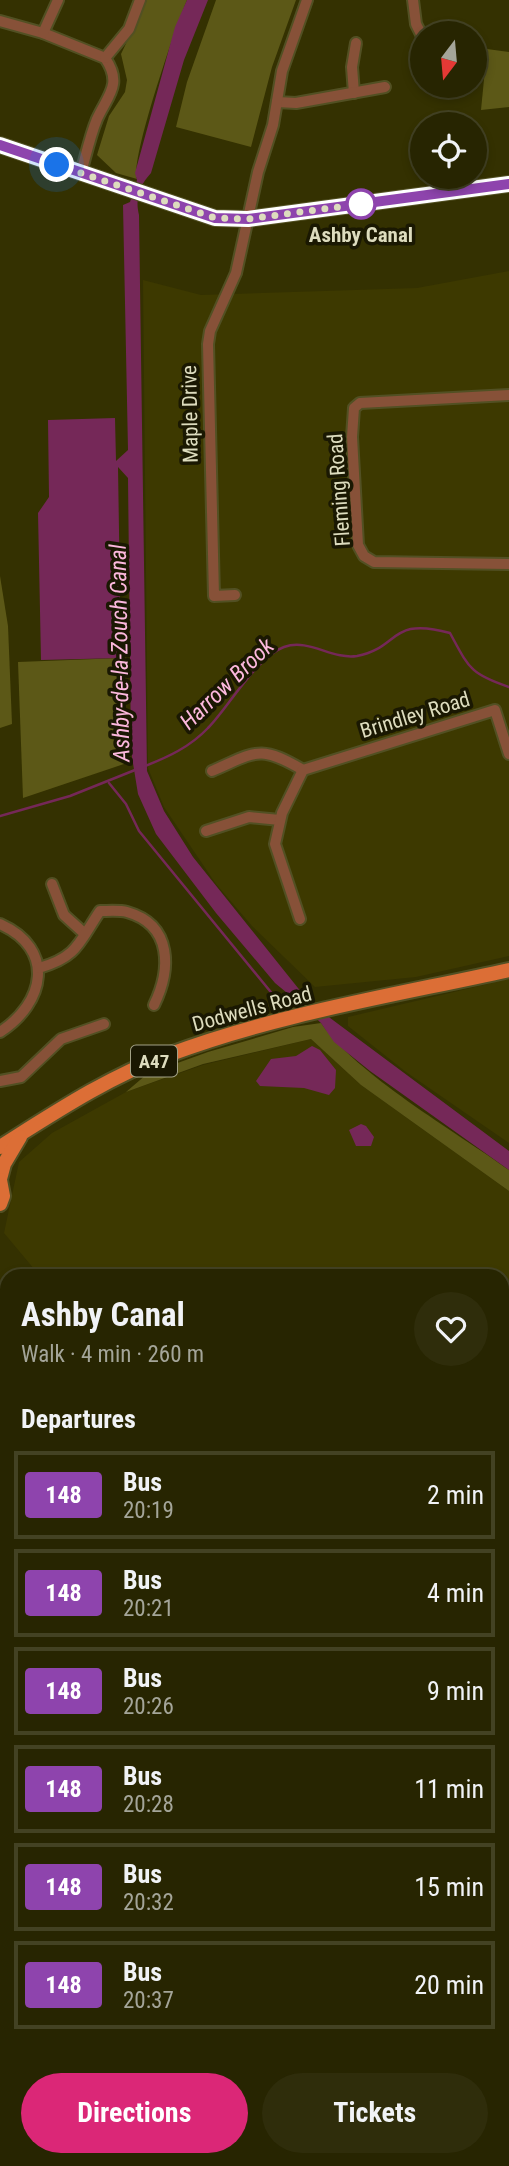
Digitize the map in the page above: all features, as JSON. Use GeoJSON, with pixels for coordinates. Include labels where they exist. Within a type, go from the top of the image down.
{"type":"FeatureCollection","features":[{"type":"Feature","properties":{"kind":"main road"},"geometry":{"type":"LineString","coordinates":[[0,145],[215,218],[248,219],[509,184]]}},
{"type":"Feature","properties":{"kind":"main road","name":"Dodwells Road"},"geometry":{"type":"LineString","coordinates":[[0,1147],[54,1111],[167,1055],[340,1007],[509,970]]}},
{"type":"Feature","properties":{"kind":"main road","name":"Dodwells Road"},"geometry":{"type":"LineString","coordinates":[[0,1180],[4,1164],[23,1133]]}},
{"type":"Feature","properties":{"kind":"main road"},"geometry":{"type":"LineString","coordinates":[[0,1180],[3,1196],[0,1204]]}},
{"type":"Feature","properties":{"kind":"street"},"geometry":{"type":"LineString","coordinates":[[43,33],[58,0]]}},
{"type":"Feature","properties":{"kind":"street"},"geometry":{"type":"LineString","coordinates":[[105,58],[129,29],[140,0]]}},
{"type":"Feature","properties":{"kind":"street"},"geometry":{"type":"LineString","coordinates":[[248,219],[282,71],[307,0]]}},
{"type":"Feature","properties":{"kind":"street"},"geometry":{"type":"LineString","coordinates":[[413,0],[416,21]]}},
{"type":"Feature","properties":{"kind":"street"},"geometry":{"type":"LineString","coordinates":[[0,21],[43,33],[105,58],[115,78],[114,93],[97,120],[80,173]]}},
{"type":"Feature","properties":{"kind":"street"},"geometry":{"type":"LineString","coordinates":[[354,93],[352,67],[356,43]]}},
{"type":"Feature","properties":{"kind":"street"},"geometry":{"type":"LineString","coordinates":[[277,102],[296,103],[385,87]]}},
{"type":"Feature","properties":{"kind":"street","name":"Maple Drive"},"geometry":{"type":"LineString","coordinates":[[234,595],[214,596],[208,346],[210,331],[236,273],[248,219]]}},
{"type":"Feature","properties":{"kind":"street","name":"Fleming Road"},"geometry":{"type":"LineString","coordinates":[[509,395],[360,403],[354,408],[352,437],[358,545],[364,556],[374,562],[509,564]]}},
{"type":"Feature","properties":{"kind":"street","name":"Brindley Road"},"geometry":{"type":"LineString","coordinates":[[303,770],[495,710],[509,754]]}},
{"type":"Feature","properties":{"kind":"street"},"geometry":{"type":"LineString","coordinates":[[212,771],[260,751],[276,754],[303,770],[280,820],[275,844],[300,919]]}},
{"type":"Feature","properties":{"kind":"street"},"geometry":{"type":"LineString","coordinates":[[206,831],[249,817],[280,820]]}},
{"type":"Feature","properties":{"kind":"street"},"geometry":{"type":"LineString","coordinates":[[52,884],[64,915],[85,934]]}},
{"type":"Feature","properties":{"kind":"street"},"geometry":{"type":"LineString","coordinates":[[39,968],[63,961],[77,948],[100,911],[127,912],[152,925],[166,946],[168,967],[154,1005]]}},
{"type":"Feature","properties":{"kind":"street"},"geometry":{"type":"LineString","coordinates":[[0,924],[29,945],[39,968],[39,983],[28,1005],[14,1023],[0,1032]]}},
{"type":"Feature","properties":{"kind":"street"},"geometry":{"type":"LineString","coordinates":[[0,1081],[21,1077],[61,1039],[104,1024]]}},
{"type":"Feature","properties":{"kind":"shaded area"},"geometry":{"type":"Polygon","coordinates":[[[147,0],[187,0],[147,120],[140,146],[137,179],[116,173],[97,155],[109,116],[125,92],[127,80],[121,54],[147,0]]]}},
{"type":"Feature","properties":{"kind":"shaded area"},"geometry":{"type":"Polygon","coordinates":[[[216,0],[296,0],[272,67],[251,147],[176,127],[187,82],[216,0]]]}},
{"type":"Feature","properties":{"kind":"shaded area"},"geometry":{"type":"Polygon","coordinates":[[[487,49],[509,52],[509,107],[481,110],[482,98],[487,98],[487,49]]]}},
{"type":"Feature","properties":{"kind":"shaded area"},"geometry":{"type":"Polygon","coordinates":[[[509,271],[509,956],[416,977],[315,987],[252,926],[216,884],[164,807],[148,768],[143,280],[201,295],[417,288],[509,271]]]}},
{"type":"Feature","properties":{"kind":"shaded area"},"geometry":{"type":"Polygon","coordinates":[[[0,576],[8,626],[12,724],[0,728],[0,576]]]}},
{"type":"Feature","properties":{"kind":"shaded area"},"geometry":{"type":"Polygon","coordinates":[[[121,658],[124,764],[23,798],[18,662],[121,658]]]}},
{"type":"Feature","properties":{"kind":"shaded area"},"geometry":{"type":"Polygon","coordinates":[[[509,979],[509,1143],[406,1072],[348,1026],[348,1017],[509,979]]]}},
{"type":"Feature","properties":{"kind":"shaded area"},"geometry":{"type":"Polygon","coordinates":[[[321,1023],[337,1042],[382,1082],[509,1170],[509,1191],[361,1085],[311,1039],[203,1064],[126,1092],[147,1074],[208,1052],[293,1027],[321,1023]]]}},
{"type":"Feature","properties":{"kind":"shaded area"},"geometry":{"type":"Polygon","coordinates":[[[311,1039],[361,1085],[509,1191],[509,1269],[34,1269],[4,1233],[19,1162],[52,1133],[126,1092],[203,1065],[311,1039]]]}},
{"type":"Feature","properties":{"kind":"water","name":"Ashby-de-la-Zouch Canal"},"geometry":{"type":"Polygon","coordinates":[[[187,0],[208,0],[184,60],[151,173],[143,183],[138,198],[147,771],[164,811],[193,857],[310,1003],[509,1151],[509,1170],[370,1071],[334,1042],[321,1023],[275,983],[216,913],[156,834],[138,794],[131,751],[128,478],[118,467],[121,658],[41,660],[38,513],[49,497],[48,420],[115,418],[116,461],[128,450],[123,205],[130,202],[137,180],[135,173],[175,27],[187,0]]]}},
{"type":"Feature","properties":{"kind":"water"},"geometry":{"type":"Polygon","coordinates":[[[312,1046],[320,1050],[336,1070],[335,1088],[329,1095],[304,1088],[260,1086],[256,1081],[271,1059],[296,1056],[312,1046]]]}},
{"type":"Feature","properties":{"kind":"water"},"geometry":{"type":"Polygon","coordinates":[[[361,1124],[366,1126],[374,1137],[371,1146],[356,1146],[349,1130],[361,1124]]]}},
{"type":"Feature","properties":{"kind":"waterway","name":"Harrow Brook"},"geometry":{"type":"LineString","coordinates":[[145,766],[194,741],[216,719],[263,661],[274,652],[293,645],[357,656],[381,647],[405,631],[416,628],[430,629],[450,633],[472,668],[486,678],[509,687]]}},
{"type":"Feature","properties":{"kind":"waterway","name":"Ashby-de-la-Zouch Canal"},"geometry":{"type":"LineString","coordinates":[[0,816],[70,796],[135,770]]}},
{"type":"Feature","properties":{"kind":"waterway"},"geometry":{"type":"LineString","coordinates":[[109,783],[126,804],[139,831],[279,1002]]}},
{"type":"Feature","properties":{"kind":"bus line","name":"148"},"geometry":{"type":"LineString","coordinates":[[0,145],[181,209],[215,218],[248,219],[289,211],[413,198],[509,184]]}},
{"type":"Feature","properties":{"kind":"place","name":"Ashby Canal"},"geometry":{"type":"Point","coordinates":[361,204]}},
{"type":"Feature","properties":{"kind":"route"},"geometry":{"type":"LineString","coordinates":[[57,165],[181,209],[215,218],[248,219],[289,211],[361,204]]}}]}
